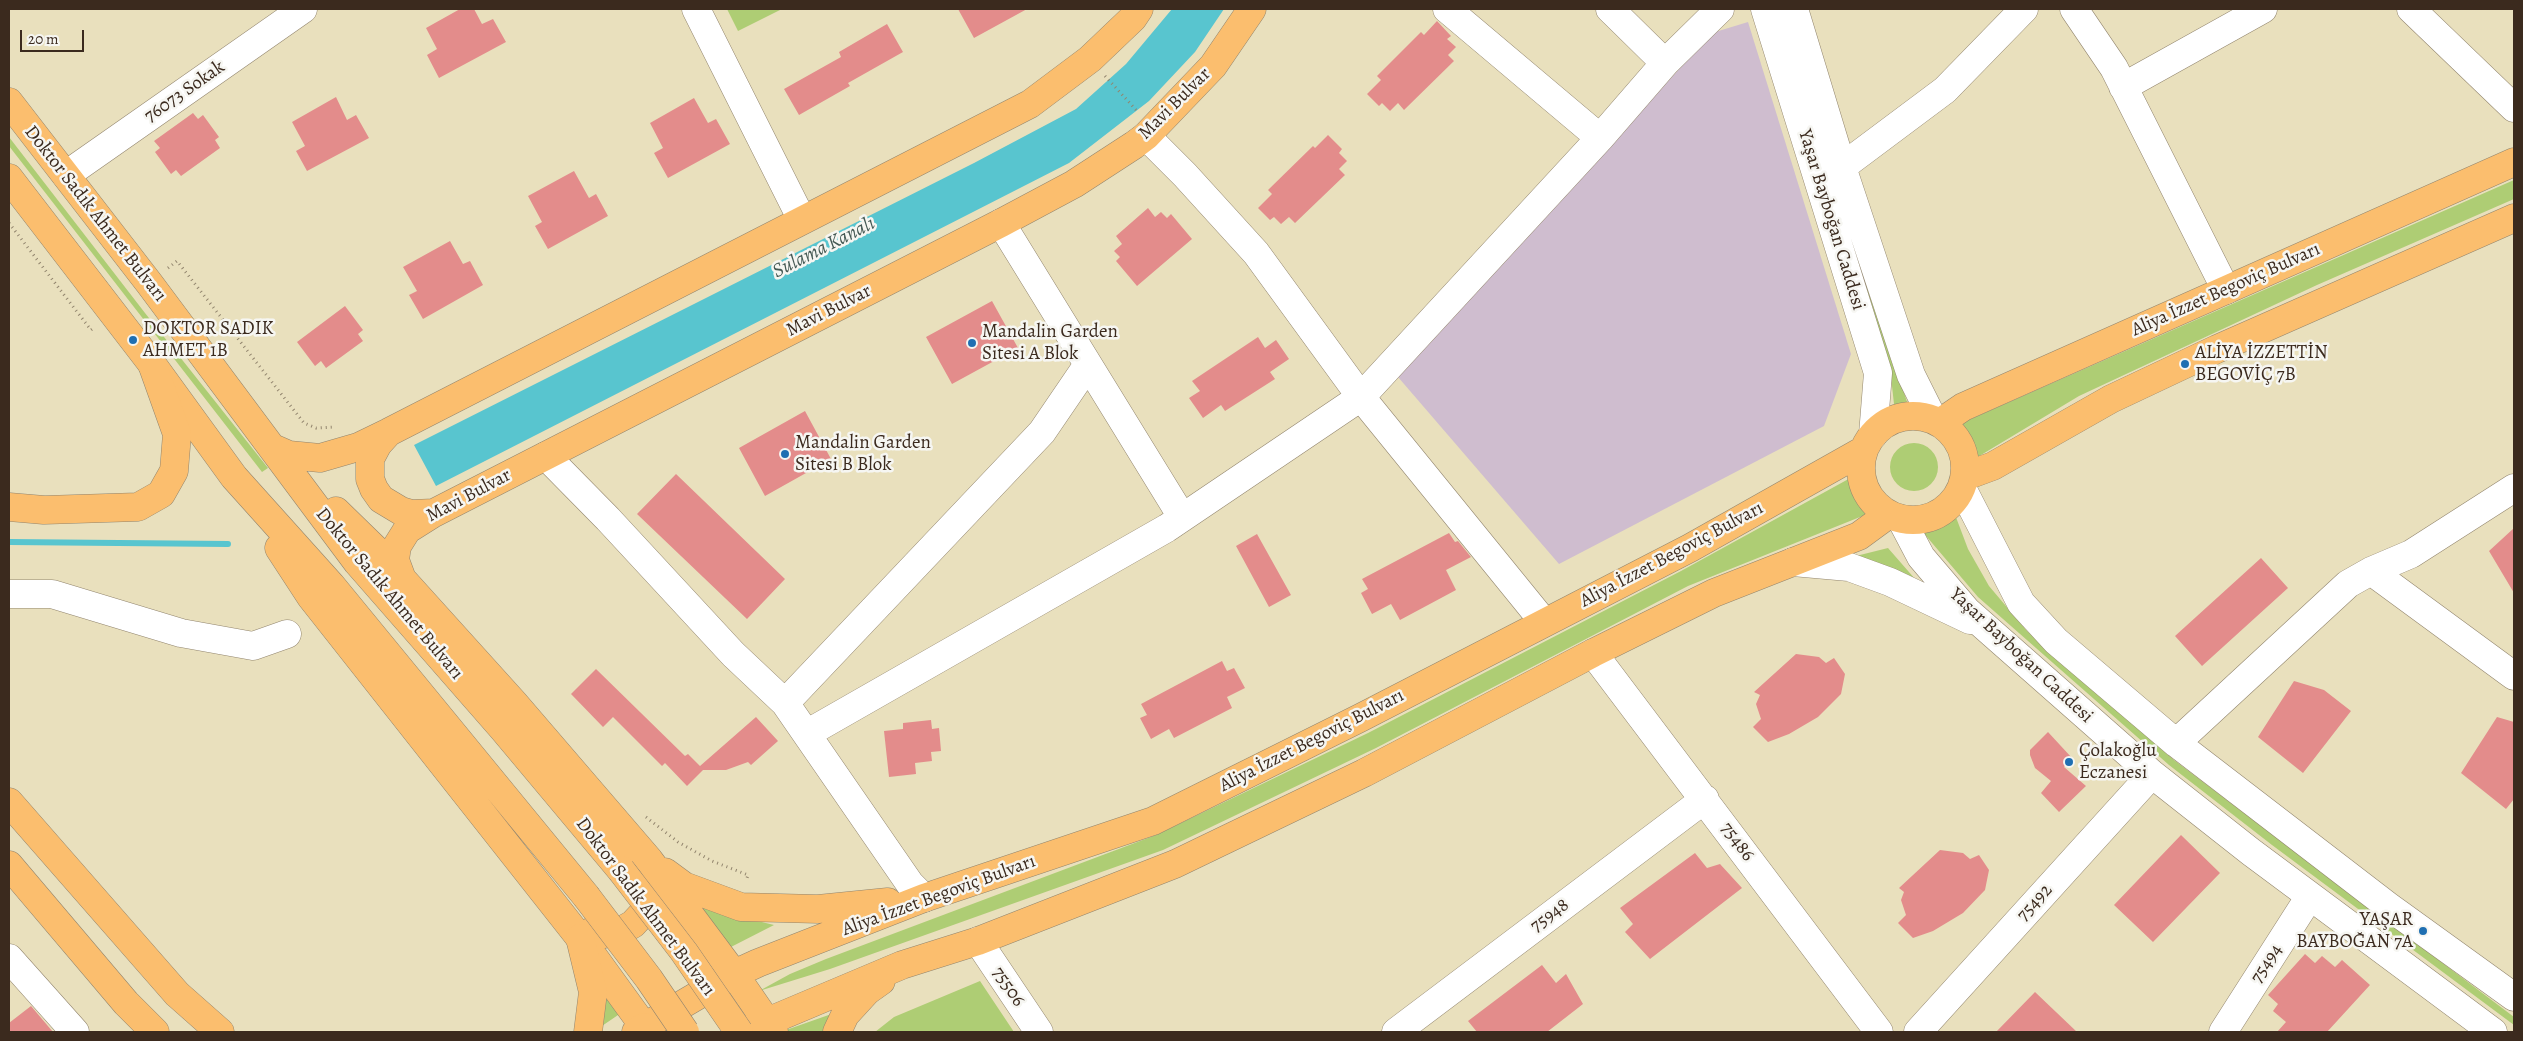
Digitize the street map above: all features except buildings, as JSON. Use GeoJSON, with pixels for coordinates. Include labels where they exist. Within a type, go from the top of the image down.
{"type":"FeatureCollection","features":[{"type":"Feature","properties":{"kind":"main road"},"geometry":{"type":"LineString","coordinates":[[273,448],[289,455],[320,458],[358,447],[389,432],[1030,104],[1090,59],[1133,18],[1139,9]]}},
{"type":"Feature","properties":{"kind":"main road","name":"Mavi Bulvar"},"geometry":{"type":"LineString","coordinates":[[402,579],[395,560],[397,546],[407,530],[434,513],[1074,184],[1144,127],[1213,66],[1252,9]]}},
{"type":"Feature","properties":{"kind":"main road","name":"Doktor Sadık Ahmet Bulvarı"},"geometry":{"type":"LineString","coordinates":[[9,102],[273,448],[357,562],[503,729],[621,870],[684,952],[739,1032]]}},
{"type":"Feature","properties":{"kind":"main road","name":"Aliya İzzet Begoviç Bulvarı"},"geometry":{"type":"LineString","coordinates":[[1937,421],[1963,406],[2514,162]]}},
{"type":"Feature","properties":{"kind":"main road","name":"Doktor Sadık Ahmet Bulvarı"},"geometry":{"type":"LineString","coordinates":[[9,178],[152,364],[234,477],[331,585],[586,896],[649,979],[685,1032]]}},
{"type":"Feature","properties":{"kind":"main road"},"geometry":{"type":"LineString","coordinates":[[1964,482],[2111,399],[2217,349],[2514,218]]}},
{"type":"Feature","properties":{"kind":"main road"},"geometry":{"type":"LineString","coordinates":[[9,508],[44,510],[138,507],[161,494],[174,471],[177,434],[152,364]]}},
{"type":"Feature","properties":{"kind":"main road"},"geometry":{"type":"LineString","coordinates":[[1917,416],[1937,421],[1957,440],[1964,453],[1964,482],[1956,500],[1943,512],[1928,519],[1910,521],[1895,517],[1869,497],[1863,482],[1861,466],[1869,442],[1894,419],[1917,416]]}},
{"type":"Feature","properties":{"kind":"main road"},"geometry":{"type":"LineString","coordinates":[[389,432],[378,444],[370,459],[370,480],[374,489],[381,499],[401,511],[411,514],[434,513]]}},
{"type":"Feature","properties":{"kind":"main road","name":"Aliya İzzet Begoviç Bulvarı"},"geometry":{"type":"LineString","coordinates":[[643,1031],[734,974],[924,898],[1153,821],[1360,718],[1543,622],[1690,548],[1869,442]]}},
{"type":"Feature","properties":{"kind":"main road"},"geometry":{"type":"LineString","coordinates":[[273,448],[374,548],[514,703],[640,850],[734,974],[761,1028],[902,965],[978,941],[1176,864],[1364,773],[1593,653],[1714,593],[1859,536],[1895,517]]}},
{"type":"Feature","properties":{"kind":"main road"},"geometry":{"type":"LineString","coordinates":[[234,477],[311,597],[580,938],[643,1031]]}},
{"type":"Feature","properties":{"kind":"main road"},"geometry":{"type":"LineString","coordinates":[[9,802],[177,994],[220,1032]]}},
{"type":"Feature","properties":{"kind":"main road"},"geometry":{"type":"LineString","coordinates":[[559,911],[575,923],[605,934],[619,932],[633,924],[645,911],[652,894],[648,870],[640,850]]}},
{"type":"Feature","properties":{"kind":"main road"},"geometry":{"type":"LineString","coordinates":[[640,850],[684,886],[741,907],[818,909],[924,898]]}},
{"type":"Feature","properties":{"kind":"main road"},"geometry":{"type":"LineString","coordinates":[[9,865],[126,1003],[155,1032]]}},
{"type":"Feature","properties":{"kind":"main road"},"geometry":{"type":"LineString","coordinates":[[580,938],[593,992],[588,1032]]}},
{"type":"Feature","properties":{"kind":"main road"},"geometry":{"type":"LineString","coordinates":[[838,1032],[844,1015],[867,991],[902,965]]}},
{"type":"Feature","properties":{"kind":"street","name":"76073 Sokak"},"geometry":{"type":"LineString","coordinates":[[66,175],[303,9]]}},
{"type":"Feature","properties":{"kind":"street"},"geometry":{"type":"LineString","coordinates":[[696,9],[802,220]]}},
{"type":"Feature","properties":{"kind":"street"},"geometry":{"type":"LineString","coordinates":[[1447,9],[1600,138]]}},
{"type":"Feature","properties":{"kind":"street"},"geometry":{"type":"LineString","coordinates":[[1610,9],[1666,63]]}},
{"type":"Feature","properties":{"kind":"street"},"geometry":{"type":"LineString","coordinates":[[808,734],[1182,517],[1361,396],[1600,138],[1666,63],[1720,9]]}},
{"type":"Feature","properties":{"kind":"street","name":"Yaşar Bayboğan Caddesi"},"geometry":{"type":"LineString","coordinates":[[1765,9],[1878,373],[1869,442]]}},
{"type":"Feature","properties":{"kind":"street","name":"Yaşar Bayboğan Caddesi"},"geometry":{"type":"LineString","coordinates":[[1794,9],[1842,167],[1910,375],[1937,421]]}},
{"type":"Feature","properties":{"kind":"street"},"geometry":{"type":"LineString","coordinates":[[1842,167],[1945,90],[2024,9]]}},
{"type":"Feature","properties":{"kind":"street"},"geometry":{"type":"LineString","coordinates":[[2074,9],[2114,68],[2226,290]]}},
{"type":"Feature","properties":{"kind":"street"},"geometry":{"type":"LineString","coordinates":[[2123,87],[2263,9]]}},
{"type":"Feature","properties":{"kind":"street"},"geometry":{"type":"LineString","coordinates":[[2411,9],[2514,108]]}},
{"type":"Feature","properties":{"kind":"street"},"geometry":{"type":"LineString","coordinates":[[1144,127],[1256,253],[1361,396],[1543,622]]}},
{"type":"Feature","properties":{"kind":"street"},"geometry":{"type":"LineString","coordinates":[[1001,222],[1087,366],[1182,517]]}},
{"type":"Feature","properties":{"kind":"street"},"geometry":{"type":"LineString","coordinates":[[785,703],[1042,432],[1087,366]]}},
{"type":"Feature","properties":{"kind":"street"},"geometry":{"type":"LineString","coordinates":[[546,456],[608,519],[733,654],[785,703],[910,884],[924,898]]}},
{"type":"Feature","properties":{"kind":"street","name":"Yaşar Bayboğan Caddesi"},"geometry":{"type":"LineString","coordinates":[[1964,482],[2021,603],[2056,641],[2176,743],[2388,906],[2514,997]]}},
{"type":"Feature","properties":{"kind":"street"},"geometry":{"type":"LineString","coordinates":[[2176,743],[2348,584],[2371,571],[2411,554],[2514,488]]}},
{"type":"Feature","properties":{"kind":"street","name":"Yaşar Bayboğan Caddesi"},"geometry":{"type":"LineString","coordinates":[[1895,517],[1921,558],[1967,611],[2152,774],[2310,896],[2493,1032]]}},
{"type":"Feature","properties":{"kind":"street"},"geometry":{"type":"LineString","coordinates":[[1792,562],[1857,570],[1890,582],[1986,627]]}},
{"type":"Feature","properties":{"kind":"street"},"geometry":{"type":"LineString","coordinates":[[2371,571],[2514,676]]}},
{"type":"Feature","properties":{"kind":"street"},"geometry":{"type":"LineString","coordinates":[[9,594],[52,594],[181,633],[253,646],[287,634]]}},
{"type":"Feature","properties":{"kind":"street","name":"75486"},"geometry":{"type":"LineString","coordinates":[[1593,653],[1879,1032]]}},
{"type":"Feature","properties":{"kind":"street","name":"75492"},"geometry":{"type":"LineString","coordinates":[[1918,1032],[2152,774]]}},
{"type":"Feature","properties":{"kind":"street","name":"75948"},"geometry":{"type":"LineString","coordinates":[[1400,1031],[1705,799]]}},
{"type":"Feature","properties":{"kind":"street","name":"75494"},"geometry":{"type":"LineString","coordinates":[[2223,1032],[2310,896]]}},
{"type":"Feature","properties":{"kind":"street","name":"75506"},"geometry":{"type":"LineString","coordinates":[[978,941],[1039,1032]]}},
{"type":"Feature","properties":{"kind":"street"},"geometry":{"type":"LineString","coordinates":[[9,958],[75,1032]]}},
{"type":"Feature","properties":{"kind":"path"},"geometry":{"type":"LineString","coordinates":[[1104,75],[1144,127]]}},
{"type":"Feature","properties":{"kind":"path"},"geometry":{"type":"LineString","coordinates":[[9,223],[91,330],[97,325]]}},
{"type":"Feature","properties":{"kind":"path"},"geometry":{"type":"LineString","coordinates":[[164,271],[177,261],[304,423],[316,428],[341,424]]}},
{"type":"Feature","properties":{"kind":"shaded area"},"geometry":{"type":"Polygon","coordinates":[[[1748,22],[1851,354],[1824,426],[1559,564],[1398,377],[1712,33],[1748,22]]]}},
{"type":"Feature","properties":{"kind":"green space"},"geometry":{"type":"Polygon","coordinates":[[[727,9],[782,9],[738,31],[727,9]]]}},
{"type":"Feature","properties":{"kind":"green space"},"geometry":{"type":"Polygon","coordinates":[[[1777,9],[1781,9],[1908,405],[1895,413],[1892,386],[1872,312],[1777,9]]]}},
{"type":"Feature","properties":{"kind":"green space"},"geometry":{"type":"Polygon","coordinates":[[[9,137],[268,468],[262,472],[9,146],[9,137]]]}},
{"type":"Feature","properties":{"kind":"green space"},"geometry":{"type":"Polygon","coordinates":[[[2514,180],[2514,199],[2317,285],[2079,396],[1976,458],[1969,439],[1957,425],[2514,180]]]}},
{"type":"Feature","properties":{"kind":"green space"},"geometry":{"type":"Polygon","coordinates":[[[1914,443],[1923,445],[1931,450],[1936,458],[1938,467],[1936,476],[1931,484],[1923,489],[1914,491],[1905,489],[1897,484],[1892,476],[1890,467],[1892,458],[1897,450],[1905,445],[1914,443]]]}},
{"type":"Feature","properties":{"kind":"green space"},"geometry":{"type":"Polygon","coordinates":[[[1854,476],[1858,494],[1870,513],[1688,586],[1376,748],[1163,850],[830,969],[759,991],[790,974],[826,959],[1156,835],[1368,733],[1681,571],[1854,476]]]}},
{"type":"Feature","properties":{"kind":"green space"},"geometry":{"type":"Polygon","coordinates":[[[1954,512],[1968,549],[1989,586],[2027,631],[2174,760],[2514,1017],[2514,1025],[2272,845],[2169,765],[1978,597],[1921,530],[1954,512]]]}},
{"type":"Feature","properties":{"kind":"green space"},"geometry":{"type":"Polygon","coordinates":[[[1888,548],[1936,603],[1856,556],[1888,548]]]}},
{"type":"Feature","properties":{"kind":"green space"},"geometry":{"type":"Polygon","coordinates":[[[687,896],[729,914],[774,925],[729,948],[687,896]]]}},
{"type":"Feature","properties":{"kind":"green space"},"geometry":{"type":"Polygon","coordinates":[[[980,981],[1014,1032],[875,1032],[894,1017],[980,981]]]}},
{"type":"Feature","properties":{"kind":"green space"},"geometry":{"type":"Polygon","coordinates":[[[603,984],[621,1013],[599,1028],[603,984]]]}},
{"type":"Feature","properties":{"kind":"green space"},"geometry":{"type":"Polygon","coordinates":[[[840,1011],[829,1032],[788,1032],[786,1030],[840,1011]]]}},
{"type":"Feature","properties":{"kind":"water","name":"Sulama Kanalı"},"geometry":{"type":"Polygon","coordinates":[[[1172,9],[1224,9],[1195,52],[1149,101],[1069,163],[436,486],[414,445],[974,163],[1076,109],[1126,64],[1172,9]]]}},
{"type":"Feature","properties":{"kind":"waterway"},"geometry":{"type":"LineString","coordinates":[[9,542],[228,544]]}},
{"type":"Feature","properties":{"kind":"place","name":"DOKTOR SADIK AHMET 1B"},"geometry":{"type":"Point","coordinates":[133,340]}},
{"type":"Feature","properties":{"kind":"place","name":"Mandalin Garden Sitesi A Blok"},"geometry":{"type":"Point","coordinates":[972,343]}},
{"type":"Feature","properties":{"kind":"place","name":"ALİYA İZZETTİN BEGOVİÇ 7B"},"geometry":{"type":"Point","coordinates":[2185,364]}},
{"type":"Feature","properties":{"kind":"place","name":"Mandalin Garden Sitesi B Blok"},"geometry":{"type":"Point","coordinates":[785,454]}},
{"type":"Feature","properties":{"kind":"place","name":"Çolakoğlu Eczanesi"},"geometry":{"type":"Point","coordinates":[2069,762]}},
{"type":"Feature","properties":{"kind":"place","name":"YAŞAR BAYBOĞAN 7A"},"geometry":{"type":"Point","coordinates":[2423,931]}}]}
